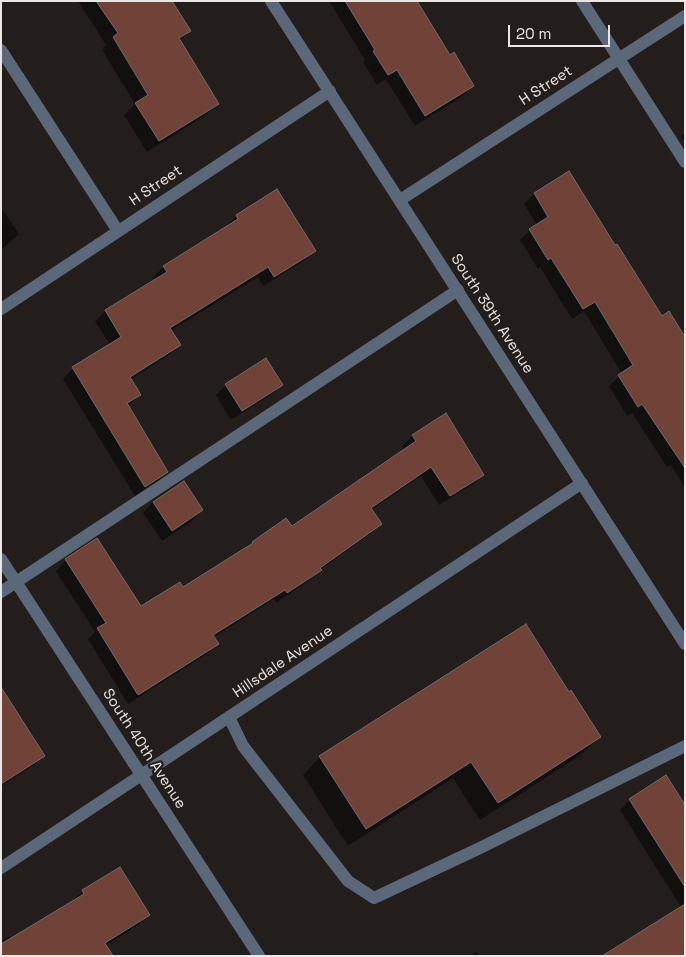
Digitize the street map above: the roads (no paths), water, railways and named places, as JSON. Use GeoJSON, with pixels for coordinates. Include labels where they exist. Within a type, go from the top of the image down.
{"type":"FeatureCollection","features":[{"type":"Feature","properties":{"kind":"street","name":"South 39th Avenue"},"geometry":{"type":"LineString","coordinates":[[271,1],[685,644]]}},
{"type":"Feature","properties":{"kind":"street"},"geometry":{"type":"LineString","coordinates":[[582,1],[685,162]]}},
{"type":"Feature","properties":{"kind":"street","name":"H Street"},"geometry":{"type":"LineString","coordinates":[[400,200],[685,16]]}},
{"type":"Feature","properties":{"kind":"street"},"geometry":{"type":"LineString","coordinates":[[1,50],[118,231]]}},
{"type":"Feature","properties":{"kind":"street","name":"H Street"},"geometry":{"type":"LineString","coordinates":[[1,309],[330,91]]}},
{"type":"Feature","properties":{"kind":"street"},"geometry":{"type":"LineString","coordinates":[[1,592],[458,290]]}},
{"type":"Feature","properties":{"kind":"street","name":"Hillsdale Avenue"},"geometry":{"type":"LineString","coordinates":[[1,868],[582,483]]}},
{"type":"Feature","properties":{"kind":"street","name":"South 40th Avenue"},"geometry":{"type":"LineString","coordinates":[[1,559],[259,956]]}},
{"type":"Feature","properties":{"kind":"street"},"geometry":{"type":"LineString","coordinates":[[229,717],[244,746],[348,881],[374,898],[482,847],[685,746]]}}]}
